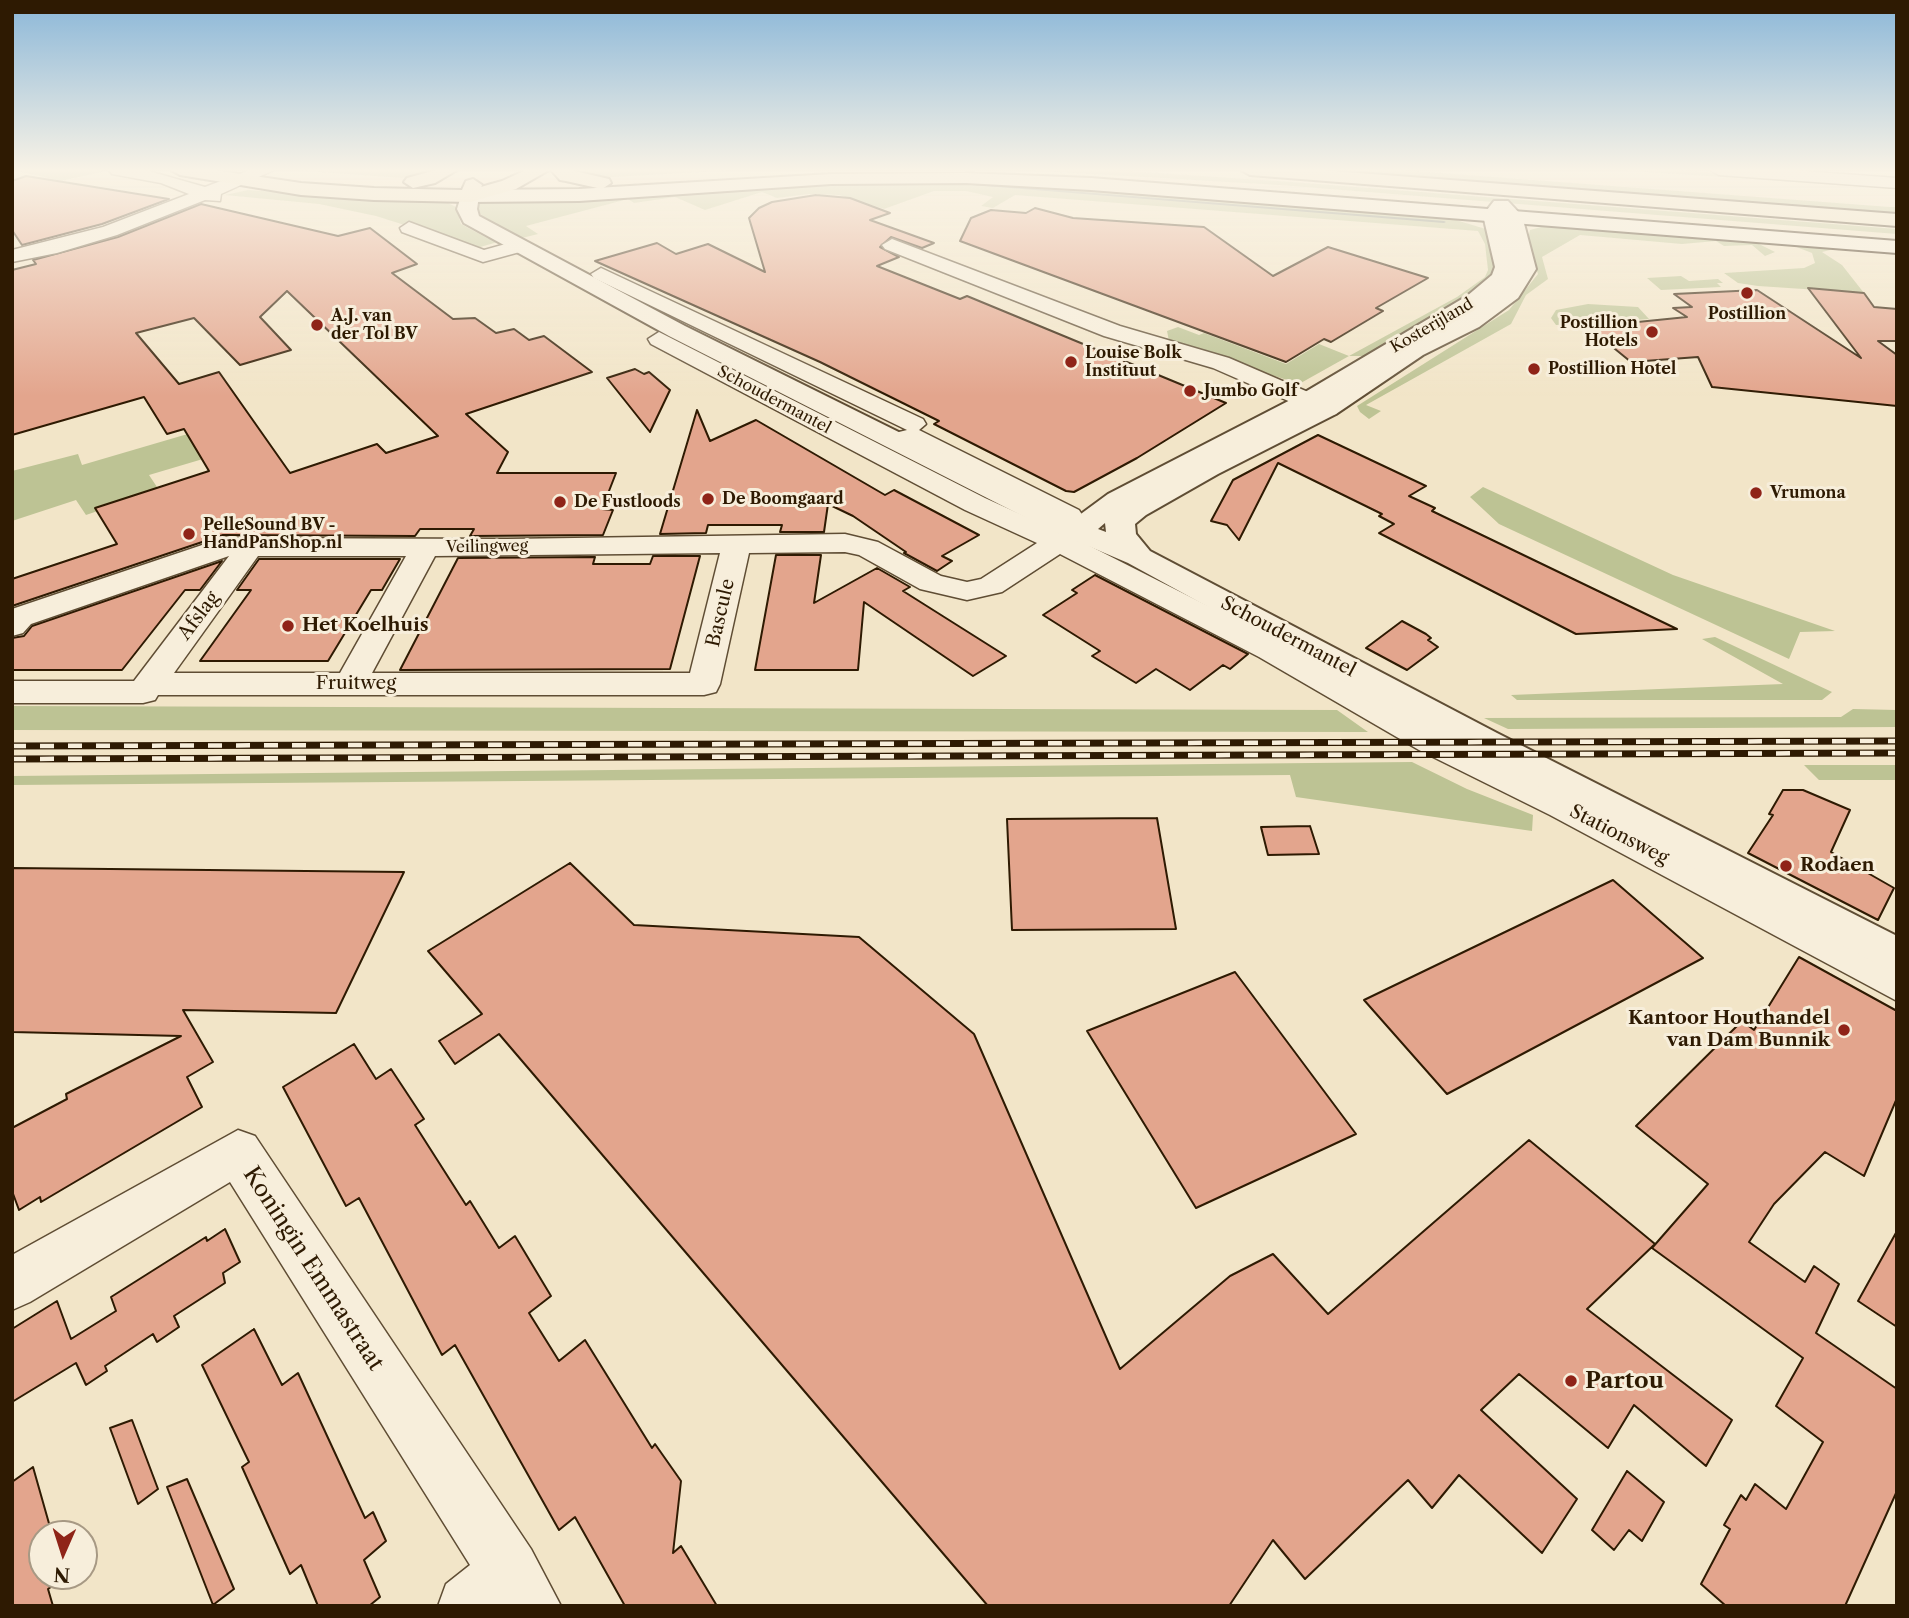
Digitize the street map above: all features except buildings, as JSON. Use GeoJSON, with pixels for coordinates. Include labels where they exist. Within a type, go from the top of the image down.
{"type":"FeatureCollection","features":[{"type":"Feature","properties":{"kind":"main road","name":"Schoudermantel"},"geometry":{"type":"LineString","coordinates":[[520,246],[740,364],[905,432]]}},
{"type":"Feature","properties":{"kind":"main road","name":"Kosterijland"},"geometry":{"type":"LineString","coordinates":[[1067,537],[1119,522],[1318,405],[1400,343],[1475,301],[1496,284],[1506,267],[1504,246]]}},
{"type":"Feature","properties":{"kind":"main road","name":"Kosterijland"},"geometry":{"type":"LineString","coordinates":[[1067,537],[1118,500],[1318,405]]}},
{"type":"Feature","properties":{"kind":"main road"},"geometry":{"type":"LineString","coordinates":[[1119,522],[1121,535],[1139,557]]}},
{"type":"Feature","properties":{"kind":"main road","name":"Schoudermantel"},"geometry":{"type":"LineString","coordinates":[[1067,537],[1139,557],[1496,748]]}},
{"type":"Feature","properties":{"kind":"main road","name":"Stationsweg"},"geometry":{"type":"LineString","coordinates":[[1496,748],[1798,917],[1897,956]]}},
{"type":"Feature","properties":{"kind":"street"},"geometry":{"type":"LineString","coordinates":[[12,256],[62,246]]}},
{"type":"Feature","properties":{"kind":"street"},"geometry":{"type":"LineString","coordinates":[[455,246],[483,256],[520,246]]}},
{"type":"Feature","properties":{"kind":"street"},"geometry":{"type":"LineString","coordinates":[[892,246],[1112,331],[1221,363],[1318,405]]}},
{"type":"Feature","properties":{"kind":"street","name":"Schoudermantel"},"geometry":{"type":"LineString","coordinates":[[601,274],[766,353],[912,436],[1069,516],[1067,537]]}},
{"type":"Feature","properties":{"kind":"street","name":"Schoudermantel"},"geometry":{"type":"LineString","coordinates":[[677,331],[659,339],[1067,537],[1087,556],[1270,650],[1443,748]]}},
{"type":"Feature","properties":{"kind":"street","name":"Schoudermantel"},"geometry":{"type":"LineString","coordinates":[[740,364],[766,353]]}},
{"type":"Feature","properties":{"kind":"street","name":"Veilingweg"},"geometry":{"type":"LineString","coordinates":[[12,626],[20,617],[223,547],[857,544],[931,583],[967,591],[990,586],[1067,537]]}},
{"type":"Feature","properties":{"kind":"street","name":"Bascule"},"geometry":{"type":"LineString","coordinates":[[704,684],[737,543]]}},
{"type":"Feature","properties":{"kind":"street","name":"Afslag"},"geometry":{"type":"LineString","coordinates":[[149,684],[250,547]]}},
{"type":"Feature","properties":{"kind":"street"},"geometry":{"type":"LineString","coordinates":[[351,684],[425,548]]}},
{"type":"Feature","properties":{"kind":"street","name":"Fruitweg"},"geometry":{"type":"LineString","coordinates":[[12,692],[143,692],[149,684],[704,684]]}},
{"type":"Feature","properties":{"kind":"street","name":"Stationsweg"},"geometry":{"type":"LineString","coordinates":[[1443,748],[1798,917],[1897,983]]}},
{"type":"Feature","properties":{"kind":"street","name":"Koningin Emmastraat"},"geometry":{"type":"LineString","coordinates":[[12,1284],[238,1152],[503,1594]]}},
{"type":"Feature","properties":{"kind":"green space"},"geometry":{"type":"Polygon","coordinates":[[[1485,246],[1494,246],[1499,262],[1492,284],[1395,342],[1365,356],[1349,356],[1457,297],[1485,277],[1488,270],[1485,246]]]}},
{"type":"Feature","properties":{"kind":"green space"},"geometry":{"type":"Polygon","coordinates":[[[1528,246],[1562,246],[1542,257],[1548,279],[1526,295],[1511,324],[1366,405],[1381,411],[1369,419],[1360,412],[1357,406],[1509,310],[1538,274],[1528,246]]]}},
{"type":"Feature","properties":{"kind":"green space"},"geometry":{"type":"Polygon","coordinates":[[[1753,246],[1762,246],[1775,252],[1765,256],[1753,246]]]}},
{"type":"Feature","properties":{"kind":"green space"},"geometry":{"type":"Polygon","coordinates":[[[1793,246],[1897,249],[1897,254],[1834,249],[1822,252],[1842,265],[1864,293],[1758,286],[1738,283],[1724,273],[1804,268],[1815,263],[1812,253],[1793,246]]]}},
{"type":"Feature","properties":{"kind":"green space"},"geometry":{"type":"Polygon","coordinates":[[[1681,276],[1689,281],[1718,279],[1723,283],[1717,283],[1721,287],[1661,290],[1647,278],[1681,276]]]}},
{"type":"Feature","properties":{"kind":"green space"},"geometry":{"type":"Polygon","coordinates":[[[1588,304],[1638,307],[1649,319],[1556,325],[1551,318],[1556,310],[1588,304]]]}},
{"type":"Feature","properties":{"kind":"green space"},"geometry":{"type":"Polygon","coordinates":[[[1178,327],[1199,335],[1204,333],[1286,364],[1319,344],[1349,356],[1299,384],[1169,341],[1167,331],[1178,327]]]}},
{"type":"Feature","properties":{"kind":"green space"},"geometry":{"type":"Polygon","coordinates":[[[191,433],[213,456],[149,475],[159,490],[86,515],[76,500],[12,521],[12,471],[78,454],[82,465],[191,433]]]}},
{"type":"Feature","properties":{"kind":"green space"},"geometry":{"type":"Polygon","coordinates":[[[1483,487],[1673,575],[1835,631],[1800,632],[1789,659],[1499,524],[1470,497],[1483,487]]]}},
{"type":"Feature","properties":{"kind":"green space"},"geometry":{"type":"Polygon","coordinates":[[[1715,637],[1832,692],[1822,700],[1517,700],[1511,695],[1783,684],[1702,639],[1715,637]]]}},
{"type":"Feature","properties":{"kind":"green space"},"geometry":{"type":"Polygon","coordinates":[[[12,706],[1337,710],[1368,732],[12,730],[12,706]]]}},
{"type":"Feature","properties":{"kind":"green space"},"geometry":{"type":"Polygon","coordinates":[[[1853,709],[1897,710],[1897,727],[1508,729],[1484,718],[1841,717],[1853,709]]]}},
{"type":"Feature","properties":{"kind":"green space"},"geometry":{"type":"Polygon","coordinates":[[[1412,762],[1467,789],[1533,815],[1532,831],[1296,797],[1290,775],[12,785],[12,776],[1412,762]]]}},
{"type":"Feature","properties":{"kind":"green space"},"geometry":{"type":"Polygon","coordinates":[[[1804,765],[1897,765],[1897,780],[1819,780],[1804,765]]]}},
{"type":"Feature","properties":{"kind":"railway"},"geometry":{"type":"LineString","coordinates":[[12,746],[1897,741]]}},
{"type":"Feature","properties":{"kind":"railway"},"geometry":{"type":"LineString","coordinates":[[12,759],[1897,753]]}},
{"type":"Feature","properties":{"kind":"place","name":"Postillion"},"geometry":{"type":"Point","coordinates":[1747,293]}},
{"type":"Feature","properties":{"kind":"place","name":"A.J. van der Tol BV"},"geometry":{"type":"Point","coordinates":[317,325]}},
{"type":"Feature","properties":{"kind":"place","name":"Postillion Hotels"},"geometry":{"type":"Point","coordinates":[1652,332]}},
{"type":"Feature","properties":{"kind":"place","name":"Louise Bolk Instituut"},"geometry":{"type":"Point","coordinates":[1071,362]}},
{"type":"Feature","properties":{"kind":"place","name":"Postillion Hotel"},"geometry":{"type":"Point","coordinates":[1534,369]}},
{"type":"Feature","properties":{"kind":"place","name":"Jumbo Golf"},"geometry":{"type":"Point","coordinates":[1190,391]}},
{"type":"Feature","properties":{"kind":"place","name":"Vrumona"},"geometry":{"type":"Point","coordinates":[1756,493]}},
{"type":"Feature","properties":{"kind":"place","name":"De Boomgaard"},"geometry":{"type":"Point","coordinates":[708,499]}},
{"type":"Feature","properties":{"kind":"place","name":"De Fustloods"},"geometry":{"type":"Point","coordinates":[560,502]}},
{"type":"Feature","properties":{"kind":"place","name":"PelleSound BV - HandPanShop.nl"},"geometry":{"type":"Point","coordinates":[189,534]}},
{"type":"Feature","properties":{"kind":"place","name":"Het Koelhuis"},"geometry":{"type":"Point","coordinates":[288,626]}},
{"type":"Feature","properties":{"kind":"place","name":"Rodaen"},"geometry":{"type":"Point","coordinates":[1786,866]}},
{"type":"Feature","properties":{"kind":"place","name":"Kantoor Houthandel van Dam Bunnik"},"geometry":{"type":"Point","coordinates":[1844,1030]}},
{"type":"Feature","properties":{"kind":"place","name":"Partou"},"geometry":{"type":"Point","coordinates":[1571,1381]}}]}
